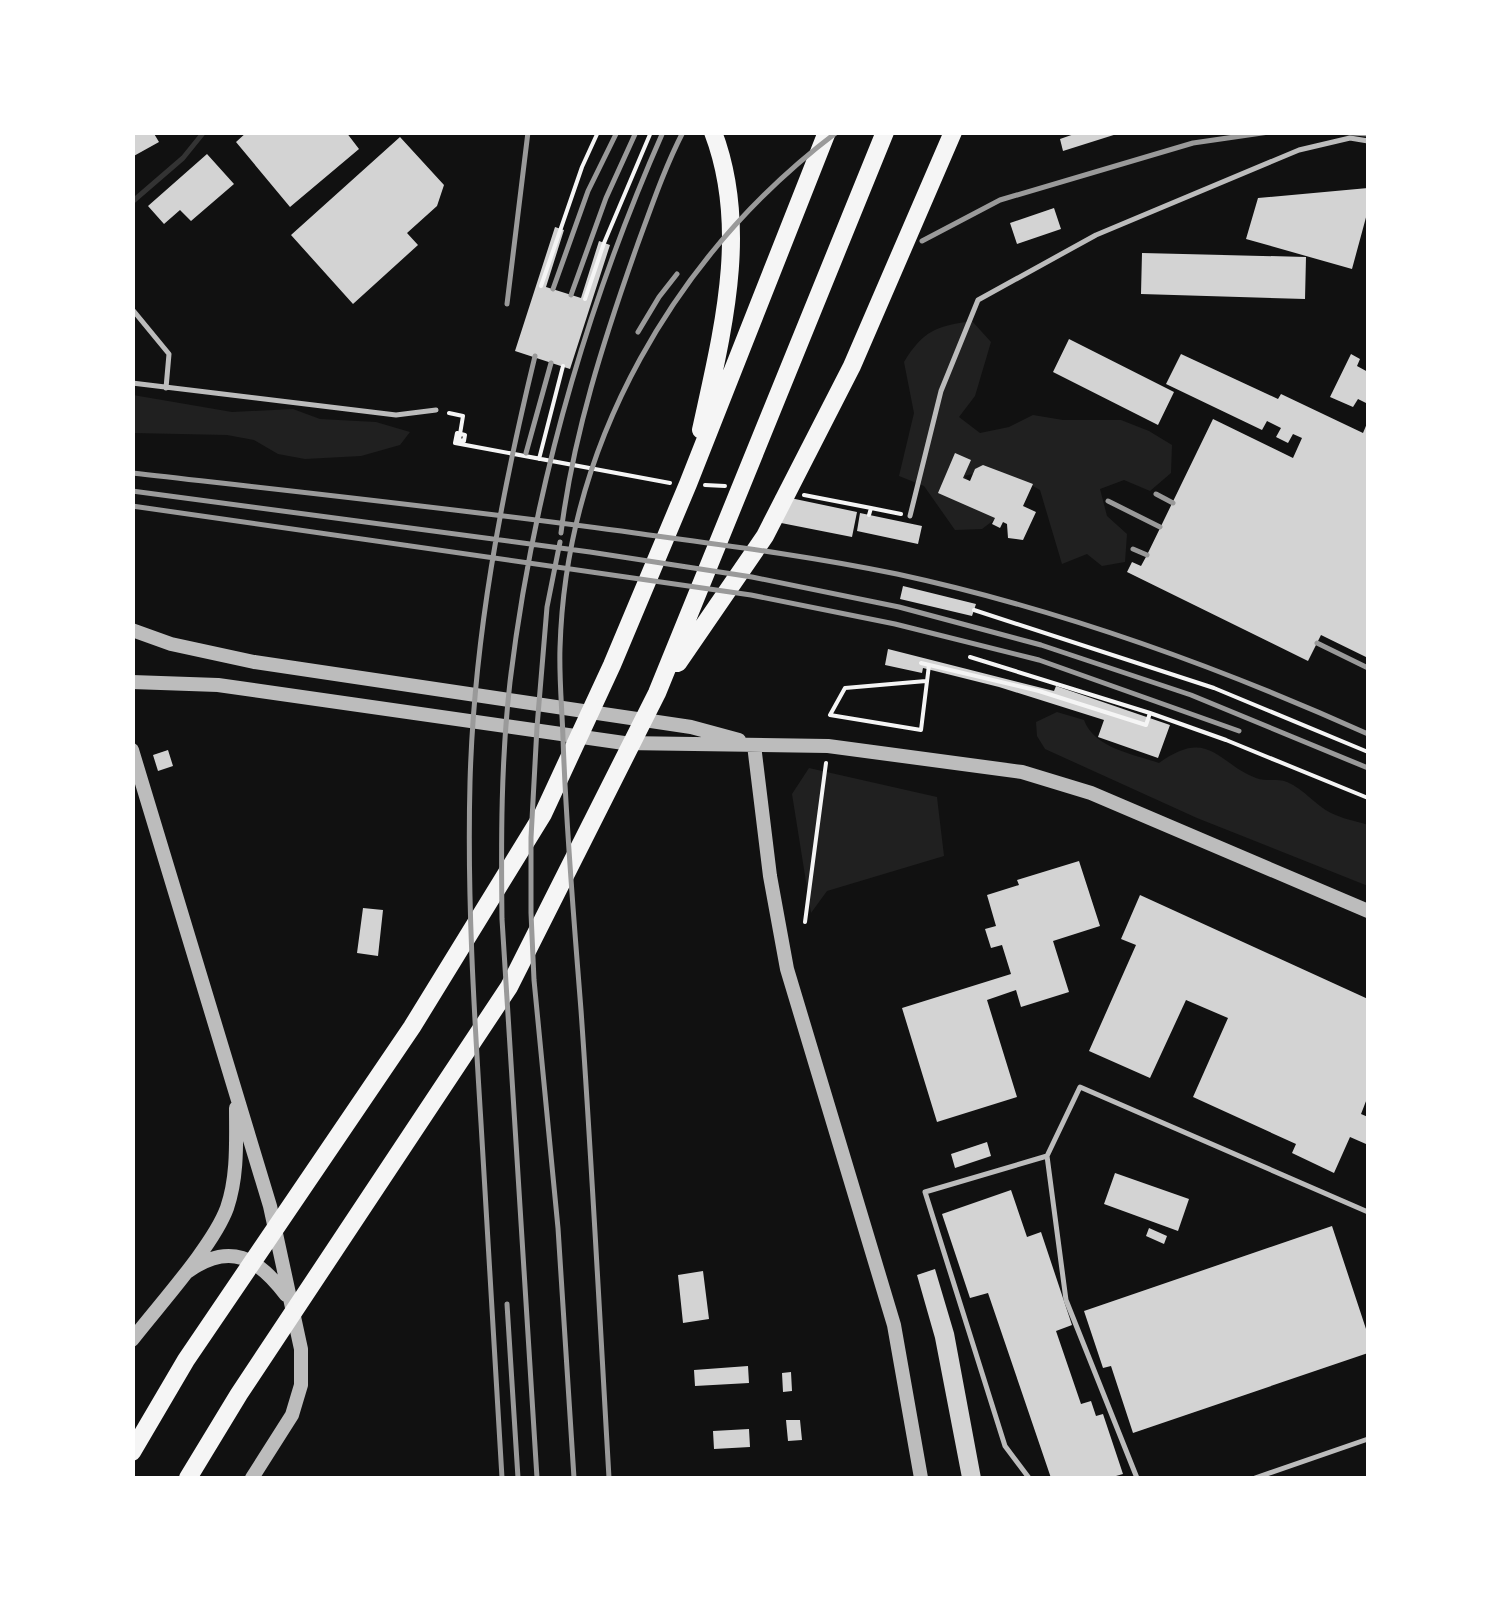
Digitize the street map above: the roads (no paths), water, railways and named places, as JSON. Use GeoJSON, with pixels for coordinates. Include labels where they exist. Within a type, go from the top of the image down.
{"type":"FeatureCollection","features":[{"type":"Feature","properties":{"kind":"main road"},"geometry":{"type":"LineString","coordinates":[[693,484],[728,297],[732,228],[721,153],[713,132]]}},
{"type":"Feature","properties":{"kind":"main road"},"geometry":{"type":"LineString","coordinates":[[132,1452],[186,1360],[412,1026],[543,814],[693,484],[827,132]]}},
{"type":"Feature","properties":{"kind":"main road"},"geometry":{"type":"LineString","coordinates":[[188,1478],[239,1394],[510,987],[657,693],[885,132]]}},
{"type":"Feature","properties":{"kind":"main road"},"geometry":{"type":"LineString","coordinates":[[657,693],[764,536],[852,366],[953,132]]}},
{"type":"Feature","properties":{"kind":"street"},"geometry":{"type":"LineString","coordinates":[[132,630],[170,644],[254,662],[691,726],[754,744]]}},
{"type":"Feature","properties":{"kind":"street"},"geometry":{"type":"LineString","coordinates":[[132,682],[218,685],[624,744],[828,746],[1022,772],[1091,793],[1368,910]]}},
{"type":"Feature","properties":{"kind":"street"},"geometry":{"type":"LineString","coordinates":[[754,744],[772,893],[787,970],[894,1325],[921,1478]]}},
{"type":"Feature","properties":{"kind":"street"},"geometry":{"type":"LineString","coordinates":[[132,750],[270,1206],[301,1349],[302,1385],[292,1415],[252,1478]]}},
{"type":"Feature","properties":{"kind":"street"},"geometry":{"type":"LineString","coordinates":[[132,1340],[212,1236],[227,1208],[236,1164],[236,1092]]}},
{"type":"Feature","properties":{"kind":"street"},"geometry":{"type":"LineString","coordinates":[[179,1278],[211,1260],[243,1257],[269,1273],[290,1300]]}},
{"type":"Feature","properties":{"kind":"lane"},"geometry":{"type":"LineString","coordinates":[[910,516],[941,391],[978,300],[1096,235],[1299,150],[1350,138],[1368,141]]}},
{"type":"Feature","properties":{"kind":"lane"},"geometry":{"type":"LineString","coordinates":[[132,309],[170,354],[166,388]]}},
{"type":"Feature","properties":{"kind":"lane"},"geometry":{"type":"LineString","coordinates":[[132,383],[396,415],[436,410]]}},
{"type":"Feature","properties":{"kind":"lane"},"geometry":{"type":"LineString","coordinates":[[1137,1478],[1066,1300],[1047,1156],[1080,1087],[1368,1212]]}},
{"type":"Feature","properties":{"kind":"lane"},"geometry":{"type":"LineString","coordinates":[[1029,1478],[1005,1446],[925,1192],[1047,1156]]}},
{"type":"Feature","properties":{"kind":"lane"},"geometry":{"type":"LineString","coordinates":[[1255,1478],[1368,1439]]}},
{"type":"Feature","properties":{"kind":"waterway"},"geometry":{"type":"LineString","coordinates":[[132,202],[183,158],[204,132]]}},
{"type":"Feature","properties":{"kind":"railway"},"geometry":{"type":"LineString","coordinates":[[507,304],[528,132]]}},
{"type":"Feature","properties":{"kind":"railway"},"geometry":{"type":"LineString","coordinates":[[553,289],[588,191],[617,132]]}},
{"type":"Feature","properties":{"kind":"railway"},"geometry":{"type":"LineString","coordinates":[[571,295],[606,198],[636,132]]}},
{"type":"Feature","properties":{"kind":"railway"},"geometry":{"type":"LineString","coordinates":[[537,1478],[502,919],[507,712],[533,541],[566,401],[610,265],[663,132]]}},
{"type":"Feature","properties":{"kind":"railway"},"geometry":{"type":"LineString","coordinates":[[561,533],[573,460],[602,352],[653,203],[683,132]]}},
{"type":"Feature","properties":{"kind":"railway"},"geometry":{"type":"LineString","coordinates":[[609,1478],[564,772],[560,659],[567,572],[583,498],[608,426],[640,358],[680,295],[727,235],[779,181],[837,132]]}},
{"type":"Feature","properties":{"kind":"railway"},"geometry":{"type":"LineString","coordinates":[[922,241],[1000,200],[1193,143],[1269,132]]}},
{"type":"Feature","properties":{"kind":"railway"},"geometry":{"type":"LineString","coordinates":[[1337,132],[1368,134]]}},
{"type":"Feature","properties":{"kind":"railway"},"geometry":{"type":"LineString","coordinates":[[638,332],[677,274]]}},
{"type":"Feature","properties":{"kind":"railway"},"geometry":{"type":"LineString","coordinates":[[502,1478],[474,996],[470,782],[477,674],[491,568],[535,356]]}},
{"type":"Feature","properties":{"kind":"railway"},"geometry":{"type":"LineString","coordinates":[[526,453],[551,363]]}},
{"type":"Feature","properties":{"kind":"railway"},"geometry":{"type":"LineString","coordinates":[[132,473],[572,525],[766,551],[897,574],[1018,604],[1137,642],[1368,734]]}},
{"type":"Feature","properties":{"kind":"railway"},"geometry":{"type":"LineString","coordinates":[[132,491],[590,552],[752,577],[899,607],[1041,645],[1191,695],[1368,768]]}},
{"type":"Feature","properties":{"kind":"railway"},"geometry":{"type":"LineString","coordinates":[[1156,494],[1173,503]]}},
{"type":"Feature","properties":{"kind":"railway"},"geometry":{"type":"LineString","coordinates":[[1108,501],[1160,527]]}},
{"type":"Feature","properties":{"kind":"railway"},"geometry":{"type":"LineString","coordinates":[[132,506],[751,595],[895,624],[1039,660],[1239,731]]}},
{"type":"Feature","properties":{"kind":"railway"},"geometry":{"type":"LineString","coordinates":[[560,542],[547,607],[537,727],[531,913],[558,1228],[574,1478]]}},
{"type":"Feature","properties":{"kind":"railway"},"geometry":{"type":"LineString","coordinates":[[1133,549],[1147,555]]}},
{"type":"Feature","properties":{"kind":"railway"},"geometry":{"type":"LineString","coordinates":[[1317,643],[1368,668]]}},
{"type":"Feature","properties":{"kind":"railway"},"geometry":{"type":"LineString","coordinates":[[507,1304],[518,1478]]}}]}
